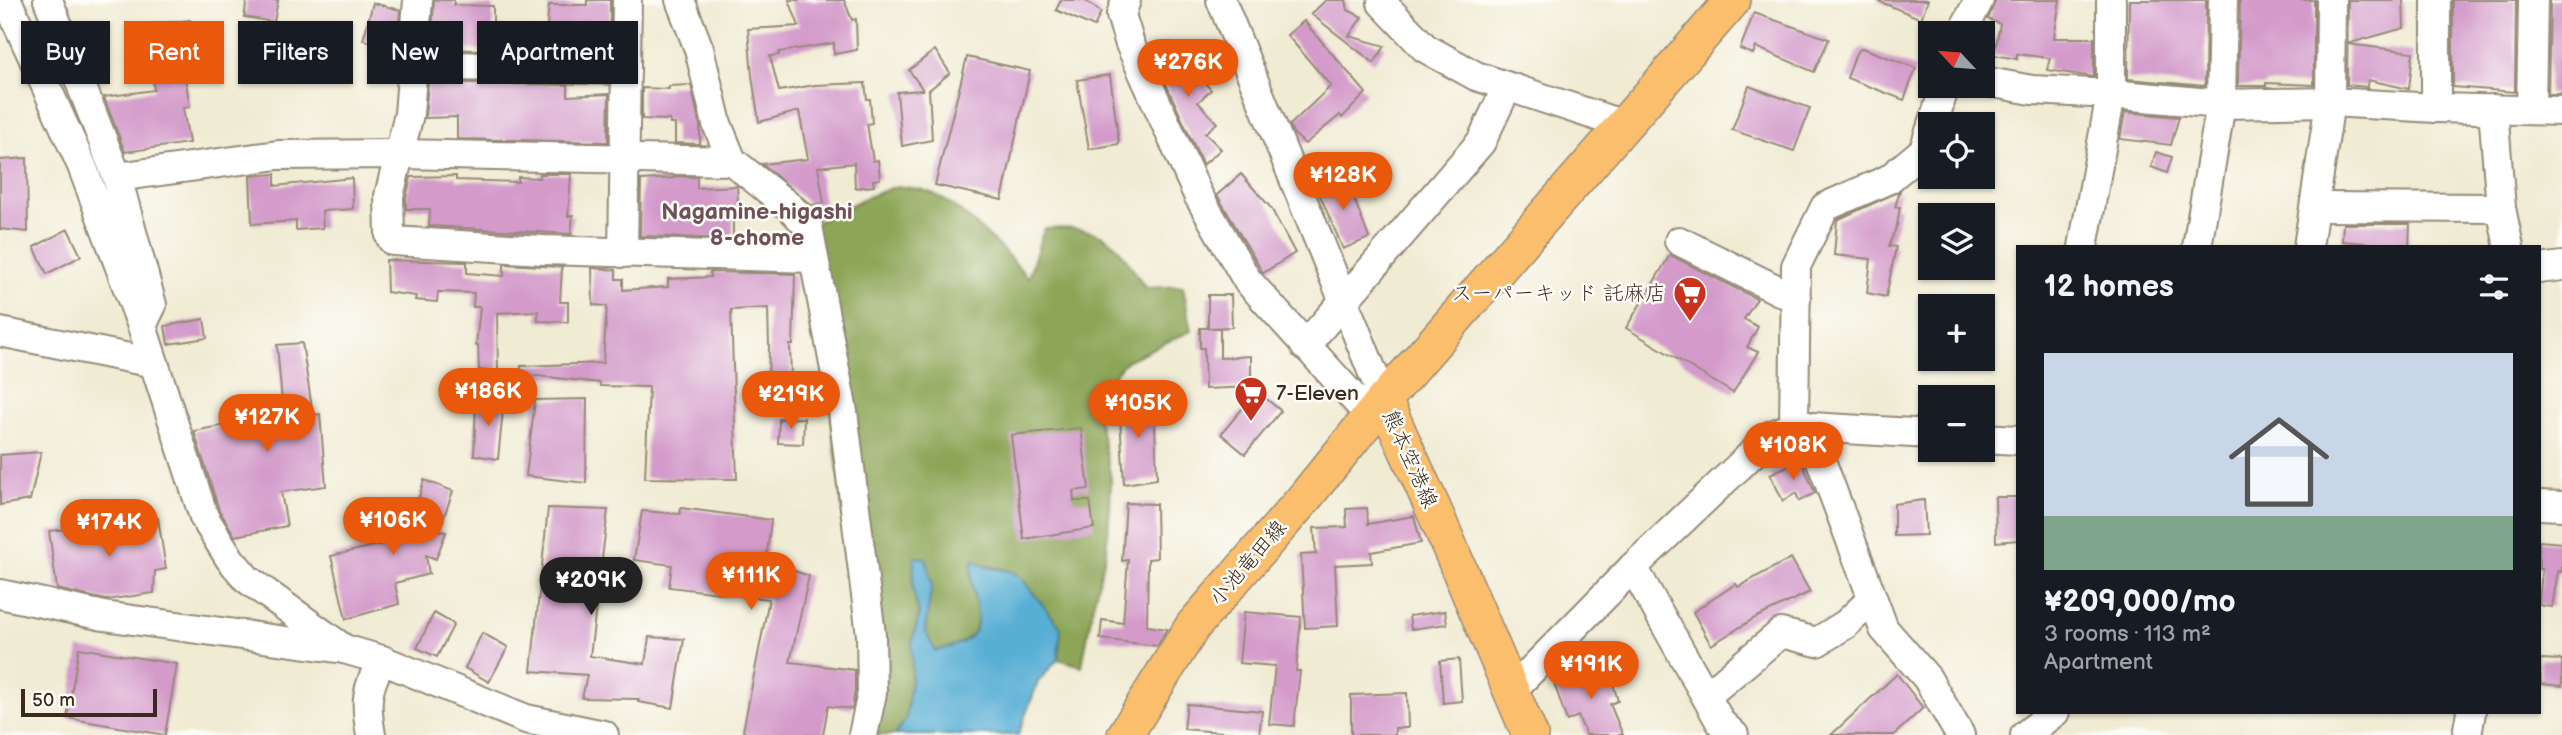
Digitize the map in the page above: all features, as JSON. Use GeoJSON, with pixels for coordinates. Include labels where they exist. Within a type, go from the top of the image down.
{"type":"FeatureCollection","features":[{"type":"Feature","properties":{"kind":"main road","name":"熊本空港線"},"geometry":{"type":"LineString","coordinates":[[1530,735],[1436,515],[1377,408],[1733,0]]}},
{"type":"Feature","properties":{"kind":"main road","name":"小池竜田線"},"geometry":{"type":"LineString","coordinates":[[1125,735],[1194,626],[1301,502],[1377,408]]}},
{"type":"Feature","properties":{"kind":"street"},"geometry":{"type":"LineString","coordinates":[[7,0],[82,166],[142,326],[195,495],[215,537],[247,579],[344,649]]}},
{"type":"Feature","properties":{"kind":"street"},"geometry":{"type":"LineString","coordinates":[[48,0],[117,177],[152,305],[142,326]]}},
{"type":"Feature","properties":{"kind":"street"},"geometry":{"type":"LineString","coordinates":[[416,21],[418,0]]}},
{"type":"Feature","properties":{"kind":"street"},"geometry":{"type":"LineString","coordinates":[[627,0],[627,21]]}},
{"type":"Feature","properties":{"kind":"street"},"geometry":{"type":"LineString","coordinates":[[680,0],[699,49],[717,124],[732,161],[791,208],[808,226],[843,412],[871,635],[872,693],[863,735]]}},
{"type":"Feature","properties":{"kind":"street"},"geometry":{"type":"LineString","coordinates":[[1126,0],[1121,15],[1130,44],[1198,195],[1247,280],[1306,346],[1377,408]]}},
{"type":"Feature","properties":{"kind":"street"},"geometry":{"type":"LineString","coordinates":[[1222,0],[1344,302],[1377,408]]}},
{"type":"Feature","properties":{"kind":"street"},"geometry":{"type":"LineString","coordinates":[[1384,0],[1382,3],[1425,48],[1476,76],[1623,125]]}},
{"type":"Feature","properties":{"kind":"street"},"geometry":{"type":"LineString","coordinates":[[1968,21],[1979,0]]}},
{"type":"Feature","properties":{"kind":"street"},"geometry":{"type":"LineString","coordinates":[[2083,245],[2112,94],[2111,0]]}},
{"type":"Feature","properties":{"kind":"street"},"geometry":{"type":"LineString","coordinates":[[2197,245],[2221,104],[2224,0]]}},
{"type":"Feature","properties":{"kind":"street"},"geometry":{"type":"LineString","coordinates":[[2308,245],[2330,102],[2331,0]]}},
{"type":"Feature","properties":{"kind":"street"},"geometry":{"type":"LineString","coordinates":[[2436,0],[2436,108]]}},
{"type":"Feature","properties":{"kind":"street"},"geometry":{"type":"LineString","coordinates":[[2531,110],[2533,0]]}},
{"type":"Feature","properties":{"kind":"street"},"geometry":{"type":"LineString","coordinates":[[1995,83],[2032,90],[2221,104],[2330,102],[2562,111]]}},
{"type":"Feature","properties":{"kind":"street"},"geometry":{"type":"LineString","coordinates":[[411,84],[409,114],[389,196],[390,236],[393,241],[623,253],[813,258]]}},
{"type":"Feature","properties":{"kind":"street"},"geometry":{"type":"LineString","coordinates":[[623,253],[626,84]]}},
{"type":"Feature","properties":{"kind":"street"},"geometry":{"type":"LineString","coordinates":[[1306,346],[1481,142],[1507,87]]}},
{"type":"Feature","properties":{"kind":"street"},"geometry":{"type":"LineString","coordinates":[[2493,109],[2501,208],[2508,245]]}},
{"type":"Feature","properties":{"kind":"street"},"geometry":{"type":"LineString","coordinates":[[117,177],[278,155],[400,154],[732,161]]}},
{"type":"Feature","properties":{"kind":"street"},"geometry":{"type":"LineString","coordinates":[[1918,155],[1889,179],[1825,207],[1796,266],[1801,426],[1884,629],[1927,678],[1960,735]]}},
{"type":"Feature","properties":{"kind":"street"},"geometry":{"type":"LineString","coordinates":[[2315,207],[2501,208]]}},
{"type":"Feature","properties":{"kind":"street"},"geometry":{"type":"LineString","coordinates":[[1679,242],[1796,299]]}},
{"type":"Feature","properties":{"kind":"street"},"geometry":{"type":"LineString","coordinates":[[2541,269],[2562,266]]}},
{"type":"Feature","properties":{"kind":"street"},"geometry":{"type":"LineString","coordinates":[[0,332],[154,363]]}},
{"type":"Feature","properties":{"kind":"street"},"geometry":{"type":"LineString","coordinates":[[1510,692],[1633,567],[1772,435],[1801,426],[1918,433]]}},
{"type":"Feature","properties":{"kind":"street"},"geometry":{"type":"LineString","coordinates":[[1995,439],[2016,440]]}},
{"type":"Feature","properties":{"kind":"street"},"geometry":{"type":"LineString","coordinates":[[2541,505],[2562,506]]}},
{"type":"Feature","properties":{"kind":"street"},"geometry":{"type":"LineString","coordinates":[[1633,567],[1721,723],[1734,735]]}},
{"type":"Feature","properties":{"kind":"street"},"geometry":{"type":"LineString","coordinates":[[0,594],[104,616],[344,649],[382,660],[526,719],[604,735]]}},
{"type":"Feature","properties":{"kind":"street"},"geometry":{"type":"LineString","coordinates":[[1706,696],[1780,633],[1817,642],[1846,624],[1872,598]]}},
{"type":"Feature","properties":{"kind":"street"},"geometry":{"type":"LineString","coordinates":[[371,735],[367,698],[382,660]]}},
{"type":"Feature","properties":{"kind":"street"},"geometry":{"type":"LineString","coordinates":[[2025,735],[2052,714]]}},
{"type":"Feature","properties":{"kind":"street"},"geometry":{"type":"LineString","coordinates":[[2467,735],[2471,714]]}},
{"type":"Feature","properties":{"kind":"green space"},"geometry":{"type":"Polygon","coordinates":[[[897,186],[929,192],[954,207],[996,243],[1028,278],[1044,229],[1061,228],[1099,234],[1122,253],[1146,288],[1183,286],[1191,331],[1126,361],[1094,398],[1111,478],[1110,510],[1106,552],[1082,666],[1058,659],[1060,628],[1021,579],[1010,571],[973,560],[971,576],[976,627],[970,636],[957,644],[935,651],[925,631],[932,584],[913,588],[919,614],[912,643],[912,674],[906,719],[895,735],[870,735],[808,226],[865,198],[897,186]]]}},
{"type":"Feature","properties":{"kind":"water"},"geometry":{"type":"Polygon","coordinates":[[[914,557],[926,558],[932,584],[925,630],[935,651],[957,645],[970,637],[976,628],[973,560],[989,568],[1011,571],[1022,579],[1061,628],[1058,659],[1038,682],[1018,735],[895,735],[906,719],[912,674],[912,643],[919,614],[913,588],[914,557]]]}},
{"type":"Feature","properties":{"kind":"building"},"geometry":{"type":"Polygon","coordinates":[[[247,0],[278,0],[274,21],[244,17],[247,0]]]}},
{"type":"Feature","properties":{"kind":"building"},"geometry":{"type":"Polygon","coordinates":[[[434,0],[454,0],[454,5],[493,6],[493,21],[477,21],[477,50],[463,50],[463,21],[433,21],[434,0]]]}},
{"type":"Feature","properties":{"kind":"building"},"geometry":{"type":"Polygon","coordinates":[[[587,0],[610,0],[610,21],[547,21],[549,5],[587,5],[587,0]]]}},
{"type":"Feature","properties":{"kind":"building"},"geometry":{"type":"Polygon","coordinates":[[[789,0],[844,0],[852,20],[856,19],[857,50],[834,54],[834,43],[779,52],[779,55],[770,56],[779,91],[815,85],[865,83],[867,99],[870,99],[872,123],[867,124],[873,161],[878,160],[880,179],[873,180],[874,186],[855,188],[854,163],[818,167],[824,203],[811,205],[762,164],[808,159],[799,111],[759,122],[752,76],[748,29],[799,26],[789,0]]]}},
{"type":"Feature","properties":{"kind":"building"},"geometry":{"type":"Polygon","coordinates":[[[1061,0],[1084,0],[1101,12],[1094,27],[1056,10],[1061,0]]]}},
{"type":"Feature","properties":{"kind":"building"},"geometry":{"type":"Polygon","coordinates":[[[1326,0],[1346,0],[1348,10],[1362,17],[1349,36],[1385,46],[1374,63],[1311,14],[1326,0]]]}},
{"type":"Feature","properties":{"kind":"building"},"geometry":{"type":"Polygon","coordinates":[[[1876,0],[1928,0],[1921,19],[1876,0]]]}},
{"type":"Feature","properties":{"kind":"building"},"geometry":{"type":"Polygon","coordinates":[[[1996,0],[2060,0],[2054,38],[2094,38],[2094,77],[2047,70],[2050,58],[2017,54],[2017,59],[1995,55],[2000,24],[1988,19],[1996,0]]]}},
{"type":"Feature","properties":{"kind":"building"},"geometry":{"type":"Polygon","coordinates":[[[2129,0],[2206,0],[2205,86],[2128,79],[2129,0]]]}},
{"type":"Feature","properties":{"kind":"building"},"geometry":{"type":"Polygon","coordinates":[[[2240,0],[2314,0],[2314,85],[2266,83],[2266,86],[2238,86],[2240,0]]]}},
{"type":"Feature","properties":{"kind":"building"},"geometry":{"type":"Polygon","coordinates":[[[2348,0],[2403,0],[2404,28],[2347,44],[2348,0]]]}},
{"type":"Feature","properties":{"kind":"building"},"geometry":{"type":"Polygon","coordinates":[[[2453,0],[2516,0],[2515,92],[2453,87],[2453,0]]]}},
{"type":"Feature","properties":{"kind":"building"},"geometry":{"type":"Polygon","coordinates":[[[2550,0],[2562,0],[2562,94],[2548,94],[2550,0]]]}},
{"type":"Feature","properties":{"kind":"building"},"geometry":{"type":"Polygon","coordinates":[[[373,3],[400,10],[399,21],[368,21],[373,3]]]}},
{"type":"Feature","properties":{"kind":"building"},"geometry":{"type":"Polygon","coordinates":[[[1754,13],[1829,39],[1814,72],[1756,47],[1753,54],[1740,49],[1754,13]]]}},
{"type":"Feature","properties":{"kind":"building"},"geometry":{"type":"Polygon","coordinates":[[[1304,21],[1366,93],[1342,118],[1340,115],[1305,144],[1293,133],[1290,125],[1331,86],[1287,35],[1304,21]]]}},
{"type":"Feature","properties":{"kind":"building"},"geometry":{"type":"Polygon","coordinates":[[[367,25],[367,41],[363,40],[367,25]]]}},
{"type":"Feature","properties":{"kind":"building"},"geometry":{"type":"Polygon","coordinates":[[[1170,42],[1211,90],[1198,102],[1217,123],[1205,133],[1221,149],[1203,165],[1154,58],[1170,42]]]}},
{"type":"Feature","properties":{"kind":"building"},"geometry":{"type":"Polygon","coordinates":[[[2347,44],[2413,52],[2409,89],[2368,80],[2367,87],[2347,85],[2347,44]]]}},
{"type":"Feature","properties":{"kind":"building"},"geometry":{"type":"Polygon","coordinates":[[[1862,48],[1916,68],[1904,100],[1847,78],[1856,53],[1862,48]]]}},
{"type":"Feature","properties":{"kind":"building"},"geometry":{"type":"Polygon","coordinates":[[[935,50],[950,73],[929,90],[932,140],[902,146],[897,92],[923,90],[909,70],[935,50]]]}},
{"type":"Feature","properties":{"kind":"building"},"geometry":{"type":"Polygon","coordinates":[[[967,57],[1030,71],[1002,200],[935,185],[967,57]]]}},
{"type":"Feature","properties":{"kind":"building"},"geometry":{"type":"Polygon","coordinates":[[[1110,75],[1119,144],[1089,149],[1077,80],[1110,75]]]}},
{"type":"Feature","properties":{"kind":"building"},"geometry":{"type":"Polygon","coordinates":[[[153,84],[186,84],[190,107],[183,108],[189,143],[125,152],[104,97],[154,90],[153,84]]]}},
{"type":"Feature","properties":{"kind":"building"},"geometry":{"type":"Polygon","coordinates":[[[428,84],[568,85],[568,96],[609,94],[608,142],[457,139],[457,117],[425,118],[428,84]]]}},
{"type":"Feature","properties":{"kind":"building"},"geometry":{"type":"Polygon","coordinates":[[[691,85],[700,126],[700,144],[675,143],[675,124],[670,124],[670,120],[642,119],[642,88],[669,89],[669,86],[691,85]]]}},
{"type":"Feature","properties":{"kind":"building"},"geometry":{"type":"Polygon","coordinates":[[[1749,86],[1810,108],[1794,151],[1732,130],[1749,86]]]}},
{"type":"Feature","properties":{"kind":"building"},"geometry":{"type":"Polygon","coordinates":[[[2125,112],[2179,117],[2171,145],[2120,139],[2125,112]]]}},
{"type":"Feature","properties":{"kind":"building"},"geometry":{"type":"Polygon","coordinates":[[[2156,152],[2172,157],[2167,173],[2151,167],[2156,152]]]}},
{"type":"Feature","properties":{"kind":"building"},"geometry":{"type":"Polygon","coordinates":[[[27,158],[28,232],[0,229],[0,160],[27,158]]]}},
{"type":"Feature","properties":{"kind":"building"},"geometry":{"type":"Polygon","coordinates":[[[275,174],[275,186],[352,178],[353,209],[322,211],[323,228],[296,230],[296,221],[252,224],[250,176],[275,174]]]}},
{"type":"Feature","properties":{"kind":"building"},"geometry":{"type":"Polygon","coordinates":[[[540,174],[571,174],[568,216],[573,215],[571,234],[429,226],[430,209],[406,209],[411,177],[456,176],[456,180],[518,182],[518,177],[539,178],[540,174]]]}},
{"type":"Feature","properties":{"kind":"building"},"geometry":{"type":"Polygon","coordinates":[[[1241,174],[1271,208],[1295,253],[1263,273],[1217,195],[1241,174]]]}},
{"type":"Feature","properties":{"kind":"building"},"geometry":{"type":"Polygon","coordinates":[[[1345,175],[1369,238],[1343,249],[1316,186],[1345,175]]]}},
{"type":"Feature","properties":{"kind":"building"},"geometry":{"type":"Polygon","coordinates":[[[674,176],[697,177],[697,188],[737,186],[739,217],[733,218],[733,239],[640,236],[641,180],[674,176]]]}},
{"type":"Feature","properties":{"kind":"building"},"geometry":{"type":"Polygon","coordinates":[[[1900,191],[1895,207],[1900,207],[1897,225],[1889,246],[1896,247],[1886,297],[1867,293],[1871,259],[1834,255],[1837,220],[1900,191]]]}},
{"type":"Feature","properties":{"kind":"building"},"geometry":{"type":"Polygon","coordinates":[[[2343,224],[2410,224],[2409,245],[2342,241],[2343,224]]]}},
{"type":"Feature","properties":{"kind":"building"},"geometry":{"type":"Polygon","coordinates":[[[68,229],[81,256],[47,274],[34,247],[68,229]]]}},
{"type":"Feature","properties":{"kind":"building","name":"スーパーキッド 託麻店"},"geometry":{"type":"Polygon","coordinates":[[[1670,255],[1757,299],[1744,319],[1758,327],[1747,347],[1758,352],[1733,393],[1626,328],[1670,255]]]}},
{"type":"Feature","properties":{"kind":"building"},"geometry":{"type":"Polygon","coordinates":[[[386,260],[467,262],[467,273],[504,276],[504,264],[562,267],[560,302],[568,302],[568,322],[538,321],[538,311],[497,313],[498,372],[479,370],[476,345],[480,307],[473,307],[474,293],[438,292],[437,302],[415,300],[416,296],[387,292],[386,260]]]}},
{"type":"Feature","properties":{"kind":"building"},"geometry":{"type":"Polygon","coordinates":[[[592,268],[616,270],[616,279],[623,279],[623,290],[668,287],[668,279],[711,277],[710,272],[795,274],[793,345],[790,345],[792,411],[767,412],[768,308],[731,310],[737,479],[645,478],[649,387],[600,386],[600,383],[521,374],[521,366],[603,363],[607,306],[593,305],[592,268]]]}},
{"type":"Feature","properties":{"kind":"building"},"geometry":{"type":"Polygon","coordinates":[[[1208,295],[1231,295],[1232,327],[1208,328],[1208,295]]]}},
{"type":"Feature","properties":{"kind":"building"},"geometry":{"type":"Polygon","coordinates":[[[204,319],[207,338],[168,344],[165,326],[204,319]]]}},
{"type":"Feature","properties":{"kind":"building"},"geometry":{"type":"Polygon","coordinates":[[[1200,328],[1220,328],[1220,358],[1251,356],[1251,387],[1205,389],[1204,348],[1200,348],[1200,328]]]}},
{"type":"Feature","properties":{"kind":"building"},"geometry":{"type":"Polygon","coordinates":[[[302,343],[313,415],[320,414],[326,486],[281,492],[287,526],[235,536],[219,510],[194,431],[283,414],[277,345],[302,343]]]}},
{"type":"Feature","properties":{"kind":"building","name":"7-Eleven"},"geometry":{"type":"Polygon","coordinates":[[[1257,391],[1281,411],[1245,454],[1221,434],[1257,391]]]}},
{"type":"Feature","properties":{"kind":"building"},"geometry":{"type":"Polygon","coordinates":[[[1154,397],[1157,479],[1124,484],[1119,401],[1154,397]]]}},
{"type":"Feature","properties":{"kind":"building"},"geometry":{"type":"Polygon","coordinates":[[[587,399],[586,483],[526,476],[535,400],[587,399]]]}},
{"type":"Feature","properties":{"kind":"building"},"geometry":{"type":"Polygon","coordinates":[[[476,400],[504,400],[498,459],[474,455],[476,400]]]}},
{"type":"Feature","properties":{"kind":"building"},"geometry":{"type":"Polygon","coordinates":[[[804,418],[803,444],[778,443],[779,419],[804,418]]]}},
{"type":"Feature","properties":{"kind":"building"},"geometry":{"type":"Polygon","coordinates":[[[1081,428],[1089,489],[1073,491],[1074,501],[1090,501],[1094,528],[1024,539],[1011,435],[1081,428]]]}},
{"type":"Feature","properties":{"kind":"building"},"geometry":{"type":"Polygon","coordinates":[[[41,452],[30,500],[0,505],[0,455],[41,452]]]}},
{"type":"Feature","properties":{"kind":"building"},"geometry":{"type":"Polygon","coordinates":[[[1801,460],[1815,493],[1799,501],[1796,493],[1783,501],[1770,474],[1801,460]]]}},
{"type":"Feature","properties":{"kind":"building"},"geometry":{"type":"Polygon","coordinates":[[[424,480],[453,491],[439,531],[446,532],[436,559],[426,555],[429,574],[395,583],[399,604],[346,619],[331,556],[400,540],[398,525],[411,523],[424,480]]]}},
{"type":"Feature","properties":{"kind":"building"},"geometry":{"type":"Polygon","coordinates":[[[1995,497],[2016,497],[2016,540],[1996,542],[1995,497]]]}},
{"type":"Feature","properties":{"kind":"building"},"geometry":{"type":"Polygon","coordinates":[[[1924,500],[1926,535],[1894,536],[1894,504],[1924,500]]]}},
{"type":"Feature","properties":{"kind":"building"},"geometry":{"type":"Polygon","coordinates":[[[1126,503],[1156,504],[1157,558],[1148,559],[1147,626],[1167,629],[1157,646],[1100,639],[1102,620],[1123,623],[1128,560],[1122,561],[1126,503]]]}},
{"type":"Feature","properties":{"kind":"building"},"geometry":{"type":"Polygon","coordinates":[[[548,508],[608,510],[590,656],[645,664],[649,637],[684,639],[673,708],[638,702],[639,699],[582,698],[587,675],[531,671],[548,508]]]}},
{"type":"Feature","properties":{"kind":"building"},"geometry":{"type":"Polygon","coordinates":[[[681,508],[771,520],[766,561],[809,576],[790,662],[855,670],[852,709],[828,706],[823,735],[750,735],[743,731],[769,599],[669,587],[672,565],[634,560],[642,511],[680,514],[681,508]]]}},
{"type":"Feature","properties":{"kind":"building"},"geometry":{"type":"Polygon","coordinates":[[[1367,508],[1368,524],[1414,516],[1421,543],[1371,552],[1372,563],[1335,565],[1338,626],[1305,628],[1301,555],[1316,554],[1314,528],[1347,527],[1346,509],[1367,508]]]}},
{"type":"Feature","properties":{"kind":"building"},"geometry":{"type":"Polygon","coordinates":[[[158,518],[166,569],[155,571],[154,593],[106,600],[57,589],[49,531],[158,518]]]}},
{"type":"Feature","properties":{"kind":"building"},"geometry":{"type":"Polygon","coordinates":[[[2541,541],[2562,543],[2562,572],[2558,571],[2552,607],[2541,605],[2541,541]]]}},
{"type":"Feature","properties":{"kind":"building"},"geometry":{"type":"Polygon","coordinates":[[[1791,558],[1810,592],[1755,618],[1711,645],[1693,612],[1736,584],[1738,587],[1791,558]]]}},
{"type":"Feature","properties":{"kind":"building"},"geometry":{"type":"Polygon","coordinates":[[[1445,611],[1447,624],[1411,629],[1409,616],[1445,611]]]}},
{"type":"Feature","properties":{"kind":"building"},"geometry":{"type":"Polygon","coordinates":[[[1244,612],[1301,617],[1296,671],[1300,671],[1294,726],[1269,724],[1275,666],[1239,663],[1244,612]]]}},
{"type":"Feature","properties":{"kind":"building"},"geometry":{"type":"Polygon","coordinates":[[[434,613],[454,624],[437,657],[417,648],[434,613]]]}},
{"type":"Feature","properties":{"kind":"building"},"geometry":{"type":"Polygon","coordinates":[[[482,633],[508,647],[489,682],[465,668],[482,633]]]}},
{"type":"Feature","properties":{"kind":"building"},"geometry":{"type":"Polygon","coordinates":[[[79,648],[177,664],[165,735],[67,718],[79,648]]]}},
{"type":"Feature","properties":{"kind":"building"},"geometry":{"type":"Polygon","coordinates":[[[1459,659],[1462,701],[1443,703],[1440,661],[1459,659]]]}},
{"type":"Feature","properties":{"kind":"building"},"geometry":{"type":"Polygon","coordinates":[[[2541,659],[2562,660],[2562,686],[2541,684],[2541,659]]]}},
{"type":"Feature","properties":{"kind":"building"},"geometry":{"type":"Polygon","coordinates":[[[1607,663],[1618,701],[1610,704],[1623,735],[1586,735],[1578,716],[1567,721],[1554,683],[1607,663]]]}},
{"type":"Feature","properties":{"kind":"building"},"geometry":{"type":"Polygon","coordinates":[[[1897,674],[1923,708],[1894,735],[1831,735],[1897,674]]]}},
{"type":"Feature","properties":{"kind":"building"},"geometry":{"type":"Polygon","coordinates":[[[1407,693],[1408,728],[1395,728],[1395,735],[1351,735],[1351,695],[1407,693]]]}},
{"type":"Feature","properties":{"kind":"building"},"geometry":{"type":"Polygon","coordinates":[[[1187,704],[1262,711],[1259,735],[1184,729],[1187,704]]]}},
{"type":"Feature","properties":{"kind":"place","name":"スーパーキッド 託麻店"},"geometry":{"type":"Point","coordinates":[1690,323]}},
{"type":"Feature","properties":{"kind":"place","name":"7-Eleven"},"geometry":{"type":"Point","coordinates":[1251,423]}},
{"type":"Feature","properties":{"kind":"district","name":"Nagamine-higashi 8-chome"},"geometry":{"type":"Point","coordinates":[757,225]}}]}
